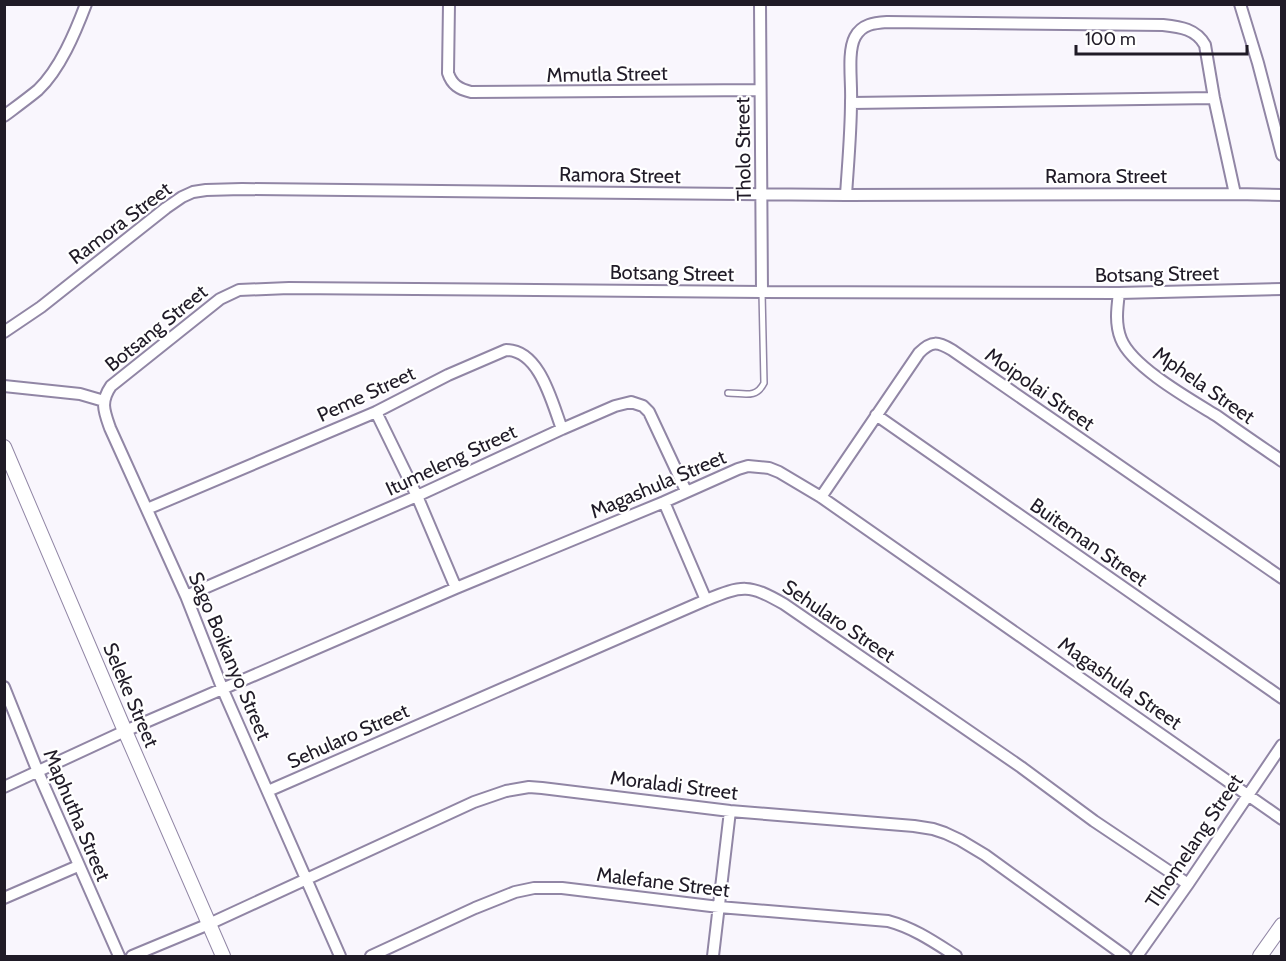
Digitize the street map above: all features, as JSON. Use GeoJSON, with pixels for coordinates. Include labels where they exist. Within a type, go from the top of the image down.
{"type":"FeatureCollection","features":[{"type":"Feature","properties":{"kind":"street"},"geometry":{"type":"LineString","coordinates":[[4,116],[39,89],[51,74],[68,46],[86,4]]}},
{"type":"Feature","properties":{"kind":"street","name":"Mmutla Street"},"geometry":{"type":"LineString","coordinates":[[449,4],[448,73],[456,87],[471,93],[759,90]]}},
{"type":"Feature","properties":{"kind":"street","name":"Tholo Street"},"geometry":{"type":"LineString","coordinates":[[760,4],[762,292]]}},
{"type":"Feature","properties":{"kind":"street"},"geometry":{"type":"LineString","coordinates":[[1240,4],[1258,63],[1281,155]]}},
{"type":"Feature","properties":{"kind":"street"},"geometry":{"type":"LineString","coordinates":[[846,195],[851,54],[854,40],[856,34],[866,25],[887,22],[1163,25],[1181,27],[1193,32],[1201,38],[1205,45],[1235,194]]}},
{"type":"Feature","properties":{"kind":"street"},"geometry":{"type":"LineString","coordinates":[[851,103],[1214,98]]}},
{"type":"Feature","properties":{"kind":"street","name":"Ramora Street"},"geometry":{"type":"LineString","coordinates":[[4,332],[40,307],[166,208],[193,192],[206,190],[846,195],[1281,195]]}},
{"type":"Feature","properties":{"kind":"street","name":"Botsang Street"},"geometry":{"type":"LineString","coordinates":[[104,401],[106,393],[121,377],[220,299],[239,290],[289,288],[1119,293],[1281,289]]}},
{"type":"Feature","properties":{"kind":"street","name":"Mphela Street"},"geometry":{"type":"LineString","coordinates":[[1119,293],[1116,318],[1120,338],[1126,349],[1161,380],[1281,461]]}},
{"type":"Feature","properties":{"kind":"street","name":"Moipolai Street"},"geometry":{"type":"LineString","coordinates":[[821,496],[922,350],[936,343],[962,357],[1281,578]]}},
{"type":"Feature","properties":{"kind":"street","name":"Peme Street"},"geometry":{"type":"LineString","coordinates":[[147,509],[376,412],[506,350],[520,353],[535,366],[562,429]]}},
{"type":"Feature","properties":{"kind":"street"},"geometry":{"type":"LineString","coordinates":[[4,386],[80,394],[104,401]]}},
{"type":"Feature","properties":{"kind":"street","name":"Sago Boikanyo Street"},"geometry":{"type":"LineString","coordinates":[[104,401],[110,428],[186,596],[223,690],[340,957]]}},
{"type":"Feature","properties":{"kind":"street","name":"Itumeleng Street"},"geometry":{"type":"LineString","coordinates":[[186,596],[625,403],[631,402],[643,406],[654,422],[686,491]]}},
{"type":"Feature","properties":{"kind":"street"},"geometry":{"type":"LineString","coordinates":[[376,412],[417,496],[456,588]]}},
{"type":"Feature","properties":{"kind":"street","name":"Buiteman Street"},"geometry":{"type":"LineString","coordinates":[[876,415],[1281,698]]}},
{"type":"Feature","properties":{"kind":"street","name":"Seleke Street"},"geometry":{"type":"LineString","coordinates":[[4,447],[223,957]]}},
{"type":"Feature","properties":{"kind":"street","name":"Magashula Street"},"geometry":{"type":"LineString","coordinates":[[4,787],[125,731],[456,588],[738,469],[759,466],[779,472],[821,496],[1281,819]]}},
{"type":"Feature","properties":{"kind":"street"},"geometry":{"type":"LineString","coordinates":[[664,502],[706,600]]}},
{"type":"Feature","properties":{"kind":"street","name":"Sehularo Street"},"geometry":{"type":"LineString","coordinates":[[268,791],[706,600],[723,593],[747,588],[764,592],[784,604],[1188,884]]}},
{"type":"Feature","properties":{"kind":"street","name":"Maphutha Street"},"geometry":{"type":"LineString","coordinates":[[4,687],[78,866],[119,957]]}},
{"type":"Feature","properties":{"kind":"street","name":"Tlhomelang Street"},"geometry":{"type":"LineString","coordinates":[[1137,957],[1281,745]]}},
{"type":"Feature","properties":{"kind":"street","name":"Moraladi Street"},"geometry":{"type":"LineString","coordinates":[[132,957],[474,802],[518,788],[542,788],[730,811],[914,826],[945,833],[985,855],[1125,957]]}},
{"type":"Feature","properties":{"kind":"street"},"geometry":{"type":"LineString","coordinates":[[713,957],[730,811]]}},
{"type":"Feature","properties":{"kind":"street"},"geometry":{"type":"LineString","coordinates":[[4,898],[78,866]]}},
{"type":"Feature","properties":{"kind":"street","name":"Malefane Street"},"geometry":{"type":"LineString","coordinates":[[371,957],[489,902],[515,892],[534,888],[562,888],[719,907],[888,921],[909,927],[956,957]]}},
{"type":"Feature","properties":{"kind":"street"},"geometry":{"type":"LineString","coordinates":[[1260,957],[1281,925]]}},
{"type":"Feature","properties":{"kind":"lane"},"geometry":{"type":"LineString","coordinates":[[728,393],[754,394],[764,383],[762,292]]}}]}
